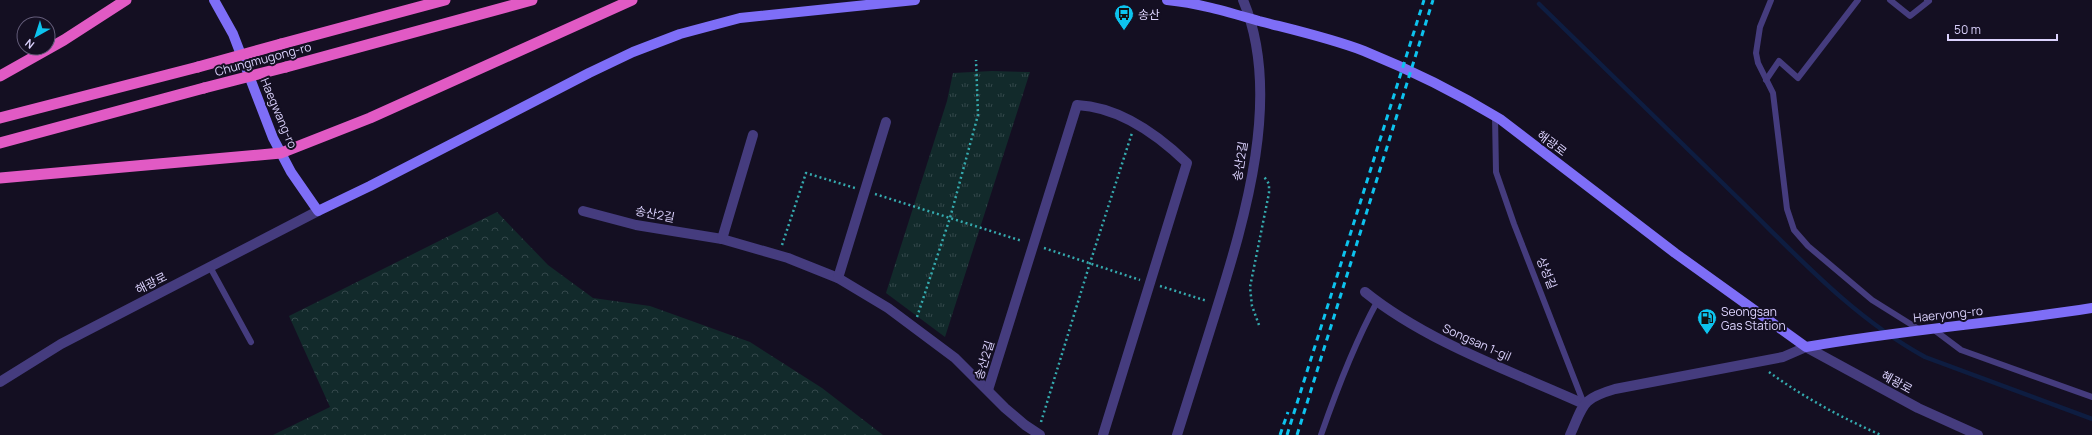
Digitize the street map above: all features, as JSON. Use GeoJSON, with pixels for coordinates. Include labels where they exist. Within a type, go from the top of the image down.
{"type":"FeatureCollection","features":[{"type":"Feature","properties":{"kind":"highway"},"geometry":{"type":"LineString","coordinates":[[0,76],[64,40],[126,0]]}},
{"type":"Feature","properties":{"kind":"highway","name":"Chungmugong-ro"},"geometry":{"type":"LineString","coordinates":[[0,118],[198,67],[445,0]]}},
{"type":"Feature","properties":{"kind":"highway","name":"Chungmugong-ro"},"geometry":{"type":"LineString","coordinates":[[0,143],[532,0]]}},
{"type":"Feature","properties":{"kind":"highway"},"geometry":{"type":"LineString","coordinates":[[0,178],[282,153],[370,118],[632,0]]}},
{"type":"Feature","properties":{"kind":"main road","name":"Haegwang-ro"},"geometry":{"type":"LineString","coordinates":[[214,0],[233,34],[257,100],[290,172],[318,211]]}},
{"type":"Feature","properties":{"kind":"main road"},"geometry":{"type":"LineString","coordinates":[[318,211],[370,186],[589,73],[633,52],[680,34],[740,18],[915,0]]}},
{"type":"Feature","properties":{"kind":"main road","name":"해광로"},"geometry":{"type":"LineString","coordinates":[[1167,0],[1188,2],[1251,18],[1363,51],[1432,81],[1495,116],[1675,253],[1806,347]]}},
{"type":"Feature","properties":{"kind":"main road","name":"Haeryong-ro"},"geometry":{"type":"LineString","coordinates":[[1806,347],[1909,331],[2014,320],[2092,308]]}},
{"type":"Feature","properties":{"kind":"street","name":"송산2길"},"geometry":{"type":"LineString","coordinates":[[1176,435],[1240,230],[1253,165],[1261,92],[1260,70],[1251,18],[1243,0]]}},
{"type":"Feature","properties":{"kind":"street","name":"송산2길"},"geometry":{"type":"LineString","coordinates":[[988,390],[1077,105],[1099,108],[1136,124],[1153,134],[1187,163],[1103,435]]}},
{"type":"Feature","properties":{"kind":"street"},"geometry":{"type":"LineString","coordinates":[[838,278],[886,122]]}},
{"type":"Feature","properties":{"kind":"street"},"geometry":{"type":"LineString","coordinates":[[722,239],[752,135]]}},
{"type":"Feature","properties":{"kind":"street","name":"해광로"},"geometry":{"type":"LineString","coordinates":[[0,382],[61,344],[318,211]]}},
{"type":"Feature","properties":{"kind":"street","name":"송산2길"},"geometry":{"type":"LineString","coordinates":[[583,211],[636,224],[722,239],[779,256],[838,278],[914,326],[955,358],[1005,408],[1038,435]]}},
{"type":"Feature","properties":{"kind":"street","name":"Songsan 1-gil"},"geometry":{"type":"LineString","coordinates":[[1365,292],[1377,302],[1426,333],[1584,404]]}},
{"type":"Feature","properties":{"kind":"street"},"geometry":{"type":"LineString","coordinates":[[1570,435],[1584,404],[1594,395],[1615,389],[1783,357],[1806,347]]}},
{"type":"Feature","properties":{"kind":"street","name":"혜광로"},"geometry":{"type":"LineString","coordinates":[[1806,347],[1918,408],[1978,435]]}},
{"type":"Feature","properties":{"kind":"lane"},"geometry":{"type":"LineString","coordinates":[[1771,0],[1760,27],[1756,43],[1758,63],[1774,99],[1787,209],[1794,230],[1808,246],[1872,300],[1920,330]]}},
{"type":"Feature","properties":{"kind":"lane"},"geometry":{"type":"LineString","coordinates":[[1766,80],[1779,61],[1798,78],[1858,0]]}},
{"type":"Feature","properties":{"kind":"lane"},"geometry":{"type":"LineString","coordinates":[[1890,0],[1910,16],[1928,1],[1927,0]]}},
{"type":"Feature","properties":{"kind":"lane","name":"상성길"},"geometry":{"type":"LineString","coordinates":[[1495,116],[1496,172],[1514,224],[1584,404]]}},
{"type":"Feature","properties":{"kind":"lane"},"geometry":{"type":"LineString","coordinates":[[210,267],[251,342]]}},
{"type":"Feature","properties":{"kind":"lane"},"geometry":{"type":"LineString","coordinates":[[1322,435],[1346,369],[1377,302]]}},
{"type":"Feature","properties":{"kind":"lane"},"geometry":{"type":"LineString","coordinates":[[1933,328],[1961,350],[2092,397]]}},
{"type":"Feature","properties":{"kind":"path"},"geometry":{"type":"LineString","coordinates":[[914,326],[950,218],[978,115],[976,60]]}},
{"type":"Feature","properties":{"kind":"path"},"geometry":{"type":"LineString","coordinates":[[1038,435],[1090,263],[1136,124]]}},
{"type":"Feature","properties":{"kind":"path"},"geometry":{"type":"LineString","coordinates":[[1253,165],[1269,184],[1250,287],[1252,306],[1259,325]]}},
{"type":"Feature","properties":{"kind":"path"},"geometry":{"type":"LineString","coordinates":[[779,256],[806,173],[1218,304]]}},
{"type":"Feature","properties":{"kind":"path"},"geometry":{"type":"LineString","coordinates":[[1756,362],[1807,396],[1863,427],[1881,435]]}},
{"type":"Feature","properties":{"kind":"green space"},"geometry":{"type":"Polygon","coordinates":[[[992,71],[1030,72],[945,337],[886,293],[947,101],[953,73],[992,71]]]}},
{"type":"Feature","properties":{"kind":"green space"},"geometry":{"type":"Polygon","coordinates":[[[497,212],[548,265],[593,298],[650,306],[750,342],[822,388],[883,435],[273,435],[330,407],[289,316],[497,212]]]}},
{"type":"Feature","properties":{"kind":"waterway"},"geometry":{"type":"LineString","coordinates":[[1539,4],[1807,266],[1851,306],[1899,341],[1925,357],[2092,419]]}},
{"type":"Feature","properties":{"kind":"railway"},"geometry":{"type":"LineString","coordinates":[[1287,435],[1424,0]]}},
{"type":"Feature","properties":{"kind":"railway"},"geometry":{"type":"LineString","coordinates":[[1297,435],[1433,0]]}},
{"type":"Feature","properties":{"kind":"railway"},"geometry":{"type":"LineString","coordinates":[[1280,435],[1288,412]]}},
{"type":"Feature","properties":{"kind":"place","name":"송산"},"geometry":{"type":"Point","coordinates":[1124,31]}},
{"type":"Feature","properties":{"kind":"place","name":"Seongsan Gas Station"},"geometry":{"type":"Point","coordinates":[1707,335]}}]}
